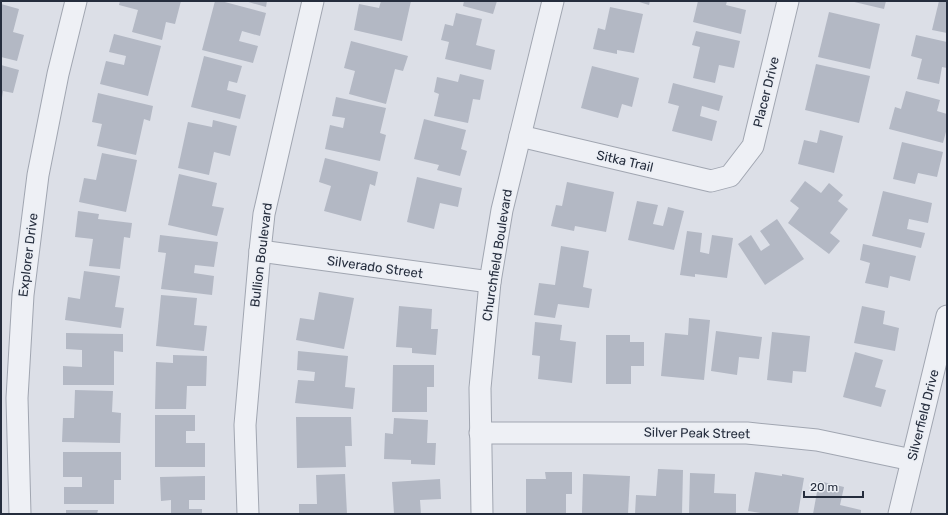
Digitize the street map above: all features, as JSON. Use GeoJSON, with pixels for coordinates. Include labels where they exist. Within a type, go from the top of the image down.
{"type":"FeatureCollection","features":[{"type":"Feature","properties":{"kind":"street","name":"Explorer Drive"},"geometry":{"type":"LineString","coordinates":[[20,514],[17,398],[23,295],[38,175],[58,74],[76,1]]}},
{"type":"Feature","properties":{"kind":"street","name":"Bullion Boulevard"},"geometry":{"type":"LineString","coordinates":[[248,514],[245,425],[264,214],[313,1]]}},
{"type":"Feature","properties":{"kind":"street","name":"Churchfield Boulevard"},"geometry":{"type":"LineString","coordinates":[[482,514],[480,388],[490,282],[502,210],[553,1]]}},
{"type":"Feature","properties":{"kind":"street","name":"Placer Drive"},"geometry":{"type":"LineString","coordinates":[[730,176],[753,146],[788,1]]}},
{"type":"Feature","properties":{"kind":"street","name":"Sitka Trail"},"geometry":{"type":"LineString","coordinates":[[520,136],[711,181],[730,176]]}},
{"type":"Feature","properties":{"kind":"street","name":"Silverado Street"},"geometry":{"type":"LineString","coordinates":[[260,251],[490,282]]}},
{"type":"Feature","properties":{"kind":"street","name":"Silverfield Drive"},"geometry":{"type":"LineString","coordinates":[[899,514],[947,316]]}},
{"type":"Feature","properties":{"kind":"street","name":"Silver Peak Street"},"geometry":{"type":"LineString","coordinates":[[480,433],[747,433],[817,440],[912,460]]}},
{"type":"Feature","properties":{"kind":"building"},"geometry":{"type":"Polygon","coordinates":[[[120,1],[181,1],[175,24],[166,22],[162,40],[132,32],[138,10],[119,5],[120,1]]]}},
{"type":"Feature","properties":{"kind":"building"},"geometry":{"type":"Polygon","coordinates":[[[215,1],[221,1],[266,13],[260,36],[242,31],[239,41],[258,46],[253,63],[202,50],[215,1]]]}},
{"type":"Feature","properties":{"kind":"building"},"geometry":{"type":"Polygon","coordinates":[[[245,1],[267,1],[266,7],[245,1]]]}},
{"type":"Feature","properties":{"kind":"building"},"geometry":{"type":"Polygon","coordinates":[[[381,1],[411,1],[402,41],[354,30],[359,4],[379,8],[381,1]]]}},
{"type":"Feature","properties":{"kind":"building"},"geometry":{"type":"Polygon","coordinates":[[[464,1],[497,1],[493,14],[463,6],[464,1]]]}},
{"type":"Feature","properties":{"kind":"building"},"geometry":{"type":"Polygon","coordinates":[[[636,1],[650,1],[649,5],[636,1]]]}},
{"type":"Feature","properties":{"kind":"building"},"geometry":{"type":"Polygon","coordinates":[[[698,1],[727,1],[726,5],[746,10],[741,34],[693,22],[698,1]]]}},
{"type":"Feature","properties":{"kind":"building"},"geometry":{"type":"Polygon","coordinates":[[[850,1],[886,1],[884,9],[850,1]]]}},
{"type":"Feature","properties":{"kind":"building"},"geometry":{"type":"Polygon","coordinates":[[[939,1],[947,1],[947,33],[932,30],[939,1]]]}},
{"type":"Feature","properties":{"kind":"building"},"geometry":{"type":"Polygon","coordinates":[[[1,4],[19,9],[13,32],[24,35],[17,61],[1,57],[1,4]]]}},
{"type":"Feature","properties":{"kind":"building"},"geometry":{"type":"Polygon","coordinates":[[[610,7],[643,14],[634,53],[617,50],[617,54],[593,49],[598,28],[605,30],[610,7]]]}},
{"type":"Feature","properties":{"kind":"building"},"geometry":{"type":"Polygon","coordinates":[[[829,12],[880,24],[870,69],[818,57],[829,12]]]}},
{"type":"Feature","properties":{"kind":"building"},"geometry":{"type":"Polygon","coordinates":[[[456,13],[482,19],[476,45],[495,50],[491,70],[445,59],[449,42],[441,40],[445,24],[453,26],[456,13]]]}},
{"type":"Feature","properties":{"kind":"building"},"geometry":{"type":"Polygon","coordinates":[[[696,31],[740,41],[734,68],[719,65],[715,83],[693,78],[700,47],[692,45],[696,31]]]}},
{"type":"Feature","properties":{"kind":"building"},"geometry":{"type":"Polygon","coordinates":[[[114,34],[161,46],[148,96],[100,84],[106,61],[124,65],[126,56],[109,52],[114,34]]]}},
{"type":"Feature","properties":{"kind":"building"},"geometry":{"type":"Polygon","coordinates":[[[916,35],[947,42],[947,68],[942,67],[939,84],[917,79],[922,59],[911,56],[916,35]]]}},
{"type":"Feature","properties":{"kind":"building"},"geometry":{"type":"Polygon","coordinates":[[[351,41],[408,56],[403,71],[395,69],[386,104],[349,94],[355,71],[344,68],[351,41]]]}},
{"type":"Feature","properties":{"kind":"building"},"geometry":{"type":"Polygon","coordinates":[[[204,56],[242,66],[237,83],[229,81],[227,90],[246,95],[240,119],[191,107],[204,56]]]}},
{"type":"Feature","properties":{"kind":"building"},"geometry":{"type":"Polygon","coordinates":[[[816,64],[870,76],[859,123],[805,110],[816,64]]]}},
{"type":"Feature","properties":{"kind":"building"},"geometry":{"type":"Polygon","coordinates":[[[1,65],[19,70],[13,93],[3,91],[2,98],[1,65]]]}},
{"type":"Feature","properties":{"kind":"building"},"geometry":{"type":"Polygon","coordinates":[[[592,66],[639,78],[632,107],[622,104],[618,118],[581,108],[592,66]]]}},
{"type":"Feature","properties":{"kind":"building"},"geometry":{"type":"Polygon","coordinates":[[[460,74],[484,80],[480,100],[473,99],[468,123],[434,116],[439,94],[434,92],[437,77],[458,82],[460,74]]]}},
{"type":"Feature","properties":{"kind":"building"},"geometry":{"type":"Polygon","coordinates":[[[673,83],[723,96],[719,111],[702,106],[700,116],[717,121],[712,141],[672,131],[679,106],[668,103],[673,83]]]}},
{"type":"Feature","properties":{"kind":"building"},"geometry":{"type":"Polygon","coordinates":[[[906,91],[940,100],[937,111],[947,114],[947,128],[943,143],[889,129],[895,107],[901,109],[906,91]]]}},
{"type":"Feature","properties":{"kind":"building"},"geometry":{"type":"Polygon","coordinates":[[[98,93],[153,106],[150,121],[144,119],[136,155],[97,146],[102,124],[92,122],[98,93]]]}},
{"type":"Feature","properties":{"kind":"building"},"geometry":{"type":"Polygon","coordinates":[[[336,97],[386,108],[380,133],[386,135],[380,161],[325,149],[330,125],[343,128],[345,118],[332,116],[336,97]]]}},
{"type":"Feature","properties":{"kind":"building"},"geometry":{"type":"Polygon","coordinates":[[[424,119],[466,130],[461,149],[467,151],[460,176],[437,170],[439,165],[414,159],[424,119]]]}},
{"type":"Feature","properties":{"kind":"building"},"geometry":{"type":"Polygon","coordinates":[[[213,120],[237,126],[230,156],[214,152],[209,175],[178,168],[188,122],[212,127],[213,120]]]}},
{"type":"Feature","properties":{"kind":"building"},"geometry":{"type":"Polygon","coordinates":[[[820,130],[843,136],[834,173],[798,164],[804,140],[817,143],[820,130]]]}},
{"type":"Feature","properties":{"kind":"building"},"geometry":{"type":"Polygon","coordinates":[[[902,142],[943,152],[937,177],[918,173],[915,184],[893,179],[902,142]]]}},
{"type":"Feature","properties":{"kind":"building"},"geometry":{"type":"Polygon","coordinates":[[[102,153],[137,160],[126,212],[79,202],[84,178],[96,180],[102,153]]]}},
{"type":"Feature","properties":{"kind":"building"},"geometry":{"type":"Polygon","coordinates":[[[325,158],[378,172],[375,186],[370,184],[361,221],[324,211],[331,186],[319,182],[325,158]]]}},
{"type":"Feature","properties":{"kind":"building"},"geometry":{"type":"Polygon","coordinates":[[[179,174],[217,183],[212,206],[224,208],[217,236],[168,225],[179,174]]]}},
{"type":"Feature","properties":{"kind":"building"},"geometry":{"type":"Polygon","coordinates":[[[417,177],[462,188],[458,207],[440,203],[434,229],[407,222],[417,177]]]}},
{"type":"Feature","properties":{"kind":"building"},"geometry":{"type":"Polygon","coordinates":[[[805,181],[821,193],[829,183],[843,195],[838,201],[848,209],[830,233],[840,241],[829,254],[788,223],[799,208],[790,201],[805,181]]]}},
{"type":"Feature","properties":{"kind":"building"},"geometry":{"type":"Polygon","coordinates":[[[567,182],[614,192],[606,232],[575,226],[574,231],[551,226],[556,205],[562,206],[567,182]]]}},
{"type":"Feature","properties":{"kind":"building"},"geometry":{"type":"Polygon","coordinates":[[[883,191],[932,203],[928,223],[909,219],[907,229],[925,233],[921,248],[872,236],[883,191]]]}},
{"type":"Feature","properties":{"kind":"building"},"geometry":{"type":"Polygon","coordinates":[[[637,201],[658,205],[653,224],[663,226],[668,207],[684,211],[674,250],[628,240],[637,201]]]}},
{"type":"Feature","properties":{"kind":"building"},"geometry":{"type":"Polygon","coordinates":[[[78,211],[99,214],[98,219],[132,223],[130,238],[124,237],[120,269],[89,266],[93,239],[75,237],[78,211]]]}},
{"type":"Feature","properties":{"kind":"building"},"geometry":{"type":"Polygon","coordinates":[[[777,219],[804,259],[765,285],[738,244],[751,235],[761,251],[770,245],[760,231],[777,219]]]}},
{"type":"Feature","properties":{"kind":"building"},"geometry":{"type":"Polygon","coordinates":[[[687,231],[702,233],[700,252],[709,254],[712,235],[733,238],[727,278],[695,274],[695,277],[680,275],[687,231]]]}},
{"type":"Feature","properties":{"kind":"building"},"geometry":{"type":"Polygon","coordinates":[[[160,235],[218,242],[214,267],[195,265],[194,273],[214,276],[212,295],[161,289],[166,253],[158,252],[160,235]]]}},
{"type":"Feature","properties":{"kind":"building"},"geometry":{"type":"Polygon","coordinates":[[[863,244],[916,256],[910,281],[890,276],[888,288],[865,283],[870,263],[860,260],[863,244]]]}},
{"type":"Feature","properties":{"kind":"building"},"geometry":{"type":"Polygon","coordinates":[[[561,246],[589,251],[583,287],[592,289],[589,308],[558,304],[555,318],[534,315],[539,283],[555,285],[561,246]]]}},
{"type":"Feature","properties":{"kind":"building"},"geometry":{"type":"Polygon","coordinates":[[[84,271],[120,276],[115,307],[124,308],[121,328],[65,320],[68,297],[80,299],[84,271]]]}},
{"type":"Feature","properties":{"kind":"building"},"geometry":{"type":"Polygon","coordinates":[[[319,292],[354,298],[344,349],[296,340],[300,318],[314,320],[319,292]]]}},
{"type":"Feature","properties":{"kind":"building"},"geometry":{"type":"Polygon","coordinates":[[[161,295],[197,298],[194,325],[207,326],[204,351],[156,346],[161,295]]]}},
{"type":"Feature","properties":{"kind":"building"},"geometry":{"type":"Polygon","coordinates":[[[399,306],[432,309],[431,329],[438,329],[436,355],[412,353],[412,348],[396,347],[399,306]]]}},
{"type":"Feature","properties":{"kind":"building"},"geometry":{"type":"Polygon","coordinates":[[[862,306],[885,311],[883,324],[899,328],[895,351],[854,343],[862,306]]]}},
{"type":"Feature","properties":{"kind":"building"},"geometry":{"type":"Polygon","coordinates":[[[689,318],[710,320],[704,380],[661,376],[665,333],[688,335],[689,318]]]}},
{"type":"Feature","properties":{"kind":"building"},"geometry":{"type":"Polygon","coordinates":[[[535,322],[562,325],[560,340],[576,342],[572,383],[538,379],[540,356],[532,355],[535,322]]]}},
{"type":"Feature","properties":{"kind":"building"},"geometry":{"type":"Polygon","coordinates":[[[716,331],[762,337],[759,359],[739,357],[737,375],[711,371],[716,331]]]}},
{"type":"Feature","properties":{"kind":"building"},"geometry":{"type":"Polygon","coordinates":[[[772,332],[810,336],[806,372],[793,371],[792,383],[767,380],[772,332]]]}},
{"type":"Feature","properties":{"kind":"building"},"geometry":{"type":"Polygon","coordinates":[[[66,333],[123,334],[123,352],[114,351],[114,385],[63,385],[63,366],[82,367],[82,350],[66,349],[66,333]]]}},
{"type":"Feature","properties":{"kind":"building"},"geometry":{"type":"Polygon","coordinates":[[[606,335],[630,335],[630,342],[644,342],[644,366],[631,366],[631,384],[606,384],[606,335]]]}},
{"type":"Feature","properties":{"kind":"building"},"geometry":{"type":"Polygon","coordinates":[[[298,351],[348,356],[345,387],[355,388],[353,409],[295,403],[298,380],[314,381],[315,372],[297,370],[298,351]]]}},
{"type":"Feature","properties":{"kind":"building"},"geometry":{"type":"Polygon","coordinates":[[[855,352],[883,360],[875,387],[886,390],[881,407],[843,397],[855,352]]]}},
{"type":"Feature","properties":{"kind":"building"},"geometry":{"type":"Polygon","coordinates":[[[173,355],[207,356],[206,386],[187,386],[186,409],[155,409],[156,362],[173,363],[173,355]]]}},
{"type":"Feature","properties":{"kind":"building"},"geometry":{"type":"Polygon","coordinates":[[[393,365],[434,365],[434,387],[427,387],[427,412],[392,412],[393,365]]]}},
{"type":"Feature","properties":{"kind":"building"},"geometry":{"type":"Polygon","coordinates":[[[75,390],[113,391],[112,412],[121,413],[120,443],[62,442],[63,418],[74,418],[75,390]]]}},
{"type":"Feature","properties":{"kind":"building"},"geometry":{"type":"Polygon","coordinates":[[[155,415],[195,415],[195,431],[186,431],[186,443],[205,443],[205,467],[155,467],[155,415]]]}},
{"type":"Feature","properties":{"kind":"building"},"geometry":{"type":"Polygon","coordinates":[[[296,417],[351,417],[352,446],[345,446],[346,467],[297,468],[296,417]]]}},
{"type":"Feature","properties":{"kind":"building"},"geometry":{"type":"Polygon","coordinates":[[[394,418],[428,420],[427,443],[436,443],[435,465],[411,464],[411,460],[384,459],[385,433],[393,434],[394,418]]]}},
{"type":"Feature","properties":{"kind":"building"},"geometry":{"type":"Polygon","coordinates":[[[63,452],[121,452],[121,480],[114,480],[114,504],[64,504],[64,487],[82,487],[82,477],[63,477],[63,452]]]}},
{"type":"Feature","properties":{"kind":"building"},"geometry":{"type":"Polygon","coordinates":[[[658,469],[683,470],[682,514],[635,514],[636,495],[656,496],[658,469]]]}},
{"type":"Feature","properties":{"kind":"building"},"geometry":{"type":"Polygon","coordinates":[[[545,472],[572,472],[572,494],[566,494],[566,514],[526,514],[526,479],[546,479],[545,472]]]}},
{"type":"Feature","properties":{"kind":"building"},"geometry":{"type":"Polygon","coordinates":[[[755,472],[782,476],[782,474],[804,478],[798,514],[767,514],[748,511],[755,472]]]}},
{"type":"Feature","properties":{"kind":"building"},"geometry":{"type":"Polygon","coordinates":[[[690,473],[715,474],[714,493],[736,494],[736,514],[689,514],[690,473]]]}},
{"type":"Feature","properties":{"kind":"building"},"geometry":{"type":"Polygon","coordinates":[[[345,474],[347,514],[299,514],[299,504],[317,504],[316,475],[345,474]]]}},
{"type":"Feature","properties":{"kind":"building"},"geometry":{"type":"Polygon","coordinates":[[[583,474],[630,476],[628,514],[582,513],[583,474]]]}},
{"type":"Feature","properties":{"kind":"building"},"geometry":{"type":"Polygon","coordinates":[[[205,476],[205,500],[189,500],[189,509],[202,509],[202,514],[171,514],[171,500],[161,501],[160,477],[205,476]]]}},
{"type":"Feature","properties":{"kind":"building"},"geometry":{"type":"Polygon","coordinates":[[[440,479],[441,499],[420,500],[421,514],[394,514],[392,482],[440,479]]]}},
{"type":"Feature","properties":{"kind":"building"},"geometry":{"type":"Polygon","coordinates":[[[819,481],[844,487],[840,505],[861,510],[861,514],[813,514],[819,481]]]}},
{"type":"Feature","properties":{"kind":"building"},"geometry":{"type":"Polygon","coordinates":[[[66,510],[98,510],[97,514],[66,514],[66,510]]]}}]}
